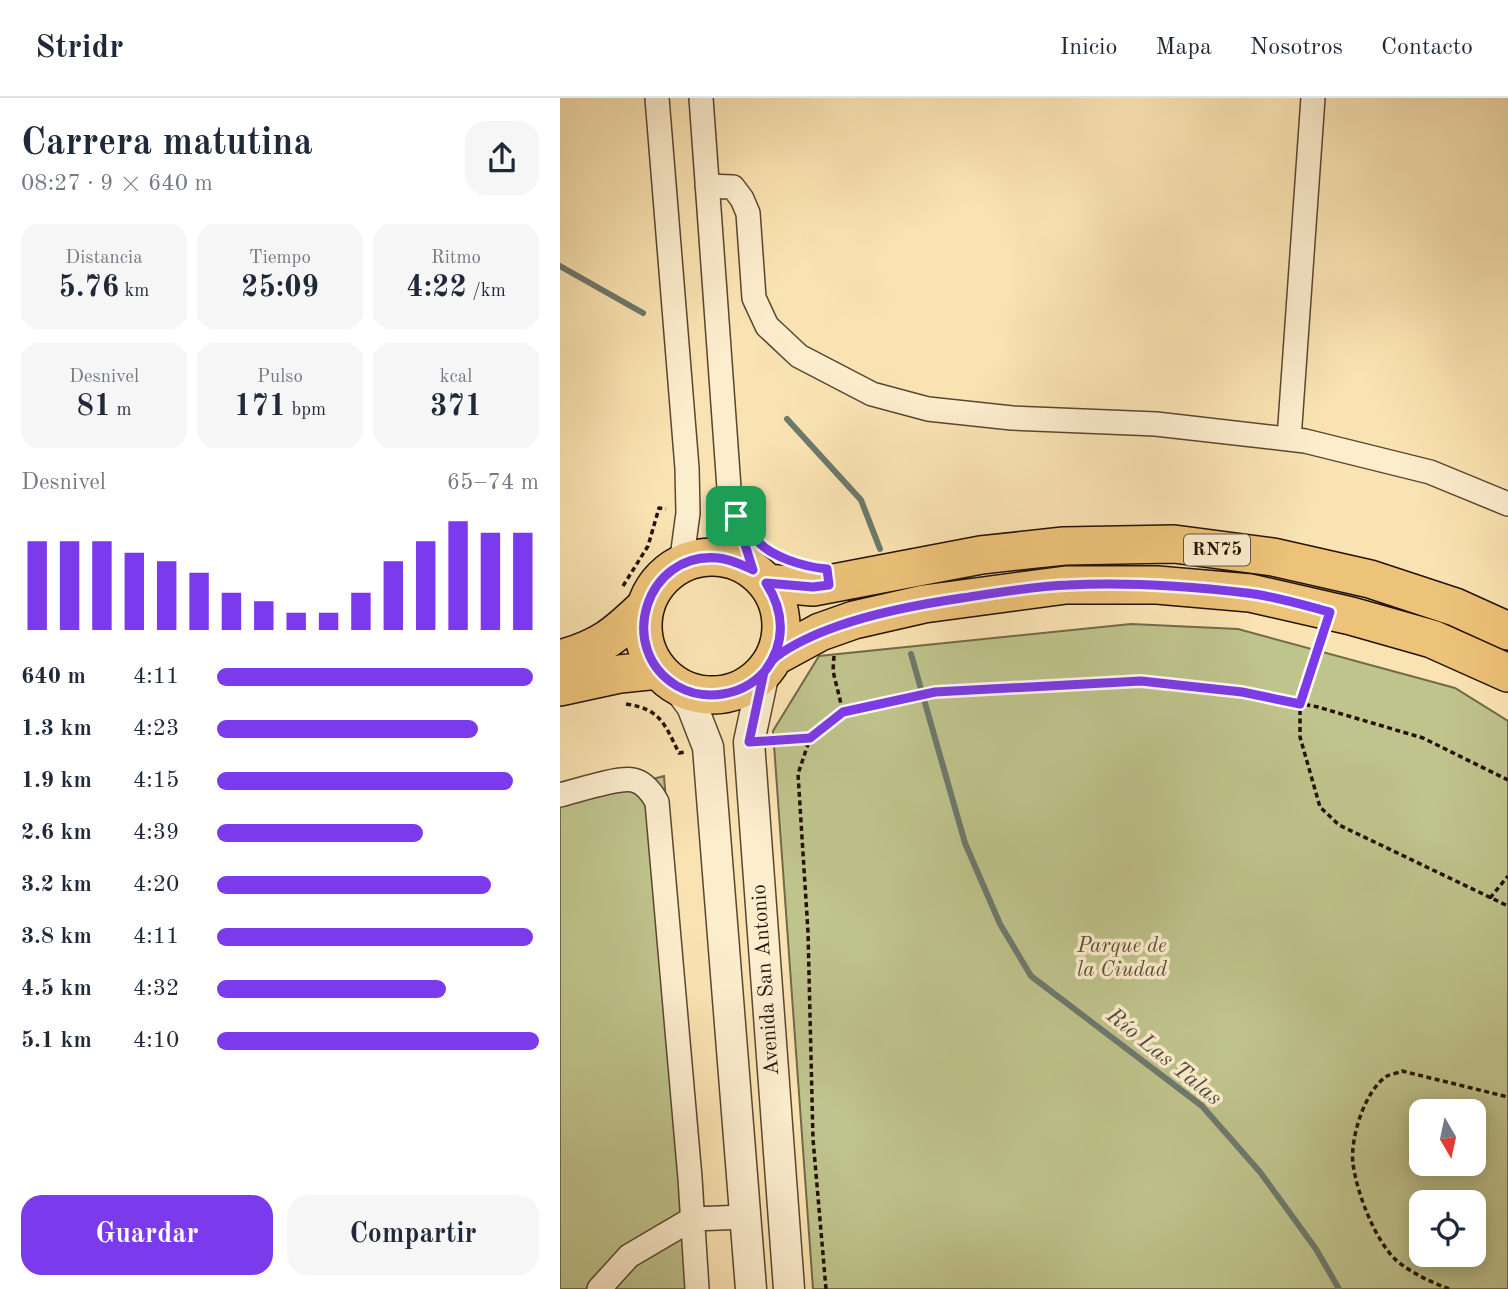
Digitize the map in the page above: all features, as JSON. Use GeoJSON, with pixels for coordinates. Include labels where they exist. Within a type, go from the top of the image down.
{"type":"FeatureCollection","features":[{"type":"Feature","properties":{"kind":"main road","name":"RN75"},"geometry":{"type":"LineString","coordinates":[[760,577],[813,587],[981,555],[1064,546],[1174,544],[1273,557],[1370,579],[1455,607],[1508,631]]}},
{"type":"Feature","properties":{"kind":"main road"},"geometry":{"type":"LineString","coordinates":[[560,687],[582,662],[598,647],[620,632],[634,596],[653,589],[666,575],[699,558],[736,562],[760,577],[775,596],[780,611],[782,627],[769,665],[750,684],[724,694],[696,694],[668,678],[582,662]]}},
{"type":"Feature","properties":{"kind":"main road","name":"RN75"},"geometry":{"type":"LineString","coordinates":[[769,665],[820,632],[924,604],[1066,585],[1157,585],[1250,593],[1330,612],[1432,639],[1508,673]]}},
{"type":"Feature","properties":{"kind":"main road"},"geometry":{"type":"LineString","coordinates":[[634,596],[643,623],[649,656],[668,678]]}},
{"type":"Feature","properties":{"kind":"street"},"geometry":{"type":"LineString","coordinates":[[657,98],[676,317],[688,513],[681,565]]}},
{"type":"Feature","properties":{"kind":"street"},"geometry":{"type":"LineString","coordinates":[[701,98],[729,488],[760,577]]}},
{"type":"Feature","properties":{"kind":"street"},"geometry":{"type":"LineString","coordinates":[[1289,439],[1314,98]]}},
{"type":"Feature","properties":{"kind":"street"},"geometry":{"type":"LineString","coordinates":[[707,186],[733,187],[748,213],[754,298],[766,326],[799,356],[872,394],[928,409],[1012,418],[1156,424],[1305,441],[1430,472],[1508,504]]}},
{"type":"Feature","properties":{"kind":"street","name":"Avenida San Antonio"},"geometry":{"type":"LineString","coordinates":[[769,665],[749,742],[789,1289]]}},
{"type":"Feature","properties":{"kind":"street","name":"Avenida San Antonio"},"geometry":{"type":"LineString","coordinates":[[668,678],[692,706],[708,747],[751,1289]]}},
{"type":"Feature","properties":{"kind":"street"},"geometry":{"type":"LineString","coordinates":[[560,795],[603,783],[633,780],[649,789],[657,802],[697,1289]]}},
{"type":"Feature","properties":{"kind":"street"},"geometry":{"type":"LineString","coordinates":[[600,1289],[629,1256],[692,1219],[746,1217]]}},
{"type":"Feature","properties":{"kind":"path"},"geometry":{"type":"LineString","coordinates":[[634,596],[659,508],[688,513]]}},
{"type":"Feature","properties":{"kind":"path"},"geometry":{"type":"LineString","coordinates":[[1330,612],[1300,704],[1300,737],[1320,807],[1339,825],[1508,906]]}},
{"type":"Feature","properties":{"kind":"path"},"geometry":{"type":"LineString","coordinates":[[838,626],[840,637],[834,646],[833,671],[843,712]]}},
{"type":"Feature","properties":{"kind":"path"},"geometry":{"type":"LineString","coordinates":[[826,1289],[813,1139],[808,932],[798,774],[810,738],[843,712],[935,692],[1141,681],[1242,692],[1300,704],[1423,738],[1508,780]]}},
{"type":"Feature","properties":{"kind":"path"},"geometry":{"type":"LineString","coordinates":[[623,703],[652,711],[663,720],[679,753],[708,747]]}},
{"type":"Feature","properties":{"kind":"path"},"geometry":{"type":"LineString","coordinates":[[749,742],[810,738]]}},
{"type":"Feature","properties":{"kind":"path"},"geometry":{"type":"LineString","coordinates":[[1490,898],[1508,876]]}},
{"type":"Feature","properties":{"kind":"path"},"geometry":{"type":"LineString","coordinates":[[1449,1289],[1425,1280],[1396,1260],[1377,1235],[1369,1218],[1353,1163],[1355,1130],[1369,1096],[1387,1076],[1402,1072],[1508,1097]]}},
{"type":"Feature","properties":{"kind":"green space","name":"Parque de la Ciudad"},"geometry":{"type":"Polygon","coordinates":[[[1131,624],[1238,629],[1455,688],[1508,721],[1508,1289],[813,1289],[773,731],[819,656],[1131,624]]]}},
{"type":"Feature","properties":{"kind":"green space"},"geometry":{"type":"Polygon","coordinates":[[[664,776],[706,1289],[560,1289],[560,803],[664,776]]]}},
{"type":"Feature","properties":{"kind":"waterway","name":"Río Las Talas"},"geometry":{"type":"LineString","coordinates":[[560,266],[643,313]]}},
{"type":"Feature","properties":{"kind":"waterway"},"geometry":{"type":"LineString","coordinates":[[787,419],[861,500],[880,549]]}},
{"type":"Feature","properties":{"kind":"waterway","name":"Río Las Talas"},"geometry":{"type":"LineString","coordinates":[[911,654],[965,843],[1000,924],[1031,976],[1202,1106],[1260,1172],[1316,1249],[1339,1289]]}},
{"type":"Feature","properties":{"kind":"route"},"geometry":{"type":"LineString","coordinates":[[736,516],[748,516],[755,538],[776,554],[809,568],[827,569],[829,585],[813,587],[766,583],[775,596],[782,627],[774,657],[770,665],[764,672],[749,742],[810,738],[843,712],[935,692],[1141,681],[1242,692],[1300,704],[1330,612],[1250,593],[1157,585],[1066,585],[983,595],[924,604],[854,620],[820,632],[774,657],[764,672],[750,684],[733,692],[696,694],[667,679],[649,656],[644,640],[646,606],[653,589],[666,575],[699,558],[736,562],[753,570],[736,516]]}}]}
